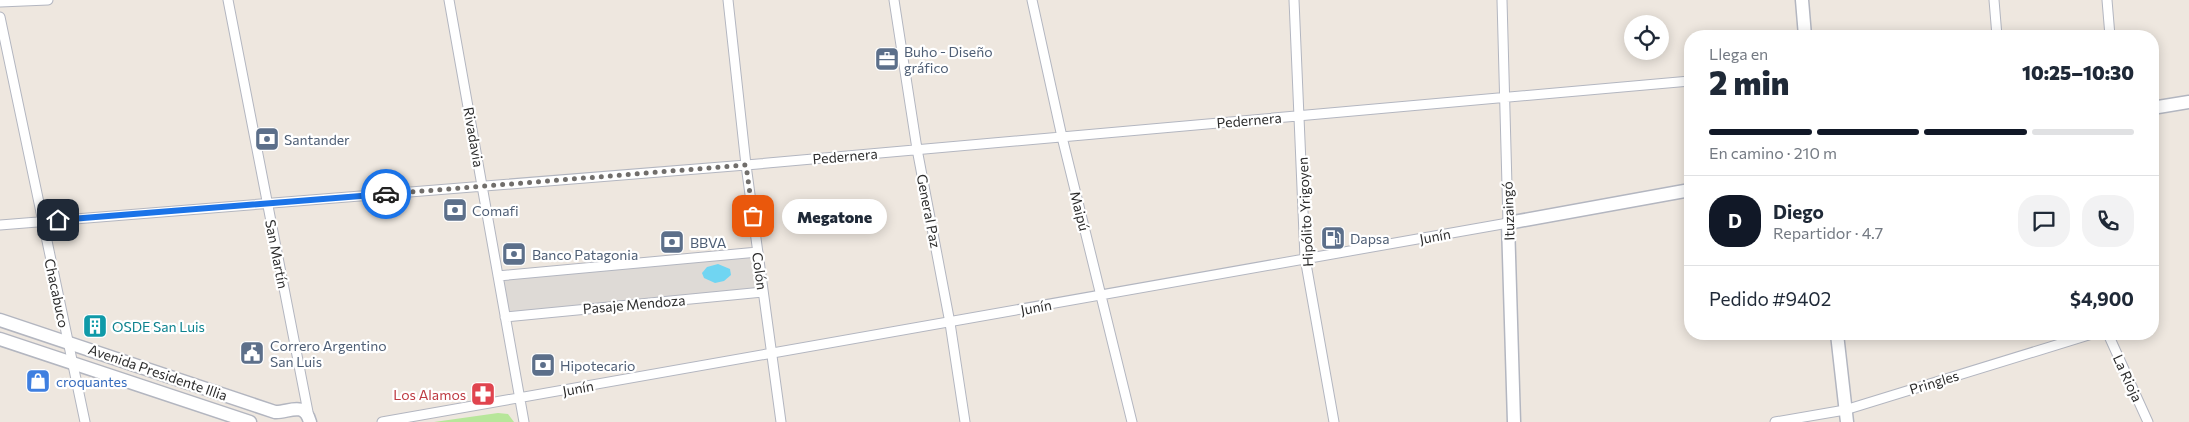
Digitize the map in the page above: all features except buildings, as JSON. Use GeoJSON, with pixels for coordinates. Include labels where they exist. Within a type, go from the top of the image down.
{"type":"FeatureCollection","features":[{"type":"Feature","properties":{"kind":"street"},"geometry":{"type":"LineString","coordinates":[[0,2],[48,0]]}},
{"type":"Feature","properties":{"kind":"street","name":"San Martín"},"geometry":{"type":"LineString","coordinates":[[228,0],[309,420]]}},
{"type":"Feature","properties":{"kind":"street","name":"Rivadavia"},"geometry":{"type":"LineString","coordinates":[[449,0],[524,422]]}},
{"type":"Feature","properties":{"kind":"street","name":"Colón"},"geometry":{"type":"LineString","coordinates":[[728,0],[746,165],[781,422]]}},
{"type":"Feature","properties":{"kind":"street","name":"General Paz"},"geometry":{"type":"LineString","coordinates":[[894,0],[917,149],[950,323],[966,422]]}},
{"type":"Feature","properties":{"kind":"street","name":"Maipú"},"geometry":{"type":"LineString","coordinates":[[1032,0],[1062,137],[1132,422]]}},
{"type":"Feature","properties":{"kind":"street","name":"Hipólito Yrigoyen"},"geometry":{"type":"LineString","coordinates":[[1294,0],[1301,115],[1306,258],[1334,422]]}},
{"type":"Feature","properties":{"kind":"street","name":"Ituzaingó"},"geometry":{"type":"LineString","coordinates":[[1502,0],[1514,422]]}},
{"type":"Feature","properties":{"kind":"street"},"geometry":{"type":"LineString","coordinates":[[1802,0],[1804,30]]}},
{"type":"Feature","properties":{"kind":"street"},"geometry":{"type":"LineString","coordinates":[[1994,0],[1997,30]]}},
{"type":"Feature","properties":{"kind":"street"},"geometry":{"type":"LineString","coordinates":[[2107,0],[2110,30]]}},
{"type":"Feature","properties":{"kind":"street","name":"Chacabuco"},"geometry":{"type":"LineString","coordinates":[[0,16],[85,422]]}},
{"type":"Feature","properties":{"kind":"street","name":"Pedernera"},"geometry":{"type":"LineString","coordinates":[[0,225],[746,165],[1684,82]]}},
{"type":"Feature","properties":{"kind":"street"},"geometry":{"type":"LineString","coordinates":[[2159,107],[2189,102]]}},
{"type":"Feature","properties":{"kind":"street","name":"Junín"},"geometry":{"type":"LineString","coordinates":[[382,422],[950,323],[1684,191]]}},
{"type":"Feature","properties":{"kind":"street"},"geometry":{"type":"LineString","coordinates":[[498,276],[758,252]]}},
{"type":"Feature","properties":{"kind":"street","name":"Pasaje Mendoza"},"geometry":{"type":"LineString","coordinates":[[505,316],[764,292]]}},
{"type":"Feature","properties":{"kind":"street","name":"Avenida Presidente Illia"},"geometry":{"type":"LineString","coordinates":[[0,320],[275,412],[296,408],[304,412],[309,420]]}},
{"type":"Feature","properties":{"kind":"street","name":"Avenida Presidente Illia"},"geometry":{"type":"LineString","coordinates":[[0,340],[250,422]]}},
{"type":"Feature","properties":{"kind":"street"},"geometry":{"type":"LineString","coordinates":[[1838,340],[1846,416]]}},
{"type":"Feature","properties":{"kind":"street","name":"Pringles"},"geometry":{"type":"LineString","coordinates":[[1775,422],[1846,416],[2074,340]]}},
{"type":"Feature","properties":{"kind":"street","name":"La Rioja"},"geometry":{"type":"LineString","coordinates":[[2111,340],[2148,422]]}},
{"type":"Feature","properties":{"kind":"green space"},"geometry":{"type":"Polygon","coordinates":[[[498,413],[508,414],[514,422],[434,422],[498,413]]]}},
{"type":"Feature","properties":{"kind":"shaded area"},"geometry":{"type":"Polygon","coordinates":[[[758,252],[763,292],[505,317],[498,276],[758,252]]]}},
{"type":"Feature","properties":{"kind":"water"},"geometry":{"type":"Polygon","coordinates":[[[718,264],[730,269],[731,275],[724,281],[715,283],[704,278],[702,273],[707,267],[718,264]]]}},
{"type":"Feature","properties":{"kind":"way so far"},"geometry":{"type":"LineString","coordinates":[[386,194],[746,165],[753,216]]}},
{"type":"Feature","properties":{"kind":"place","name":"Buho - Diseño gráfico"},"geometry":{"type":"Point","coordinates":[887,59]}},
{"type":"Feature","properties":{"kind":"place","name":"Santander"},"geometry":{"type":"Point","coordinates":[267,139]}},
{"type":"Feature","properties":{"kind":"place","name":"Comafi"},"geometry":{"type":"Point","coordinates":[455,210]}},
{"type":"Feature","properties":{"kind":"place","name":"Megatone"},"geometry":{"type":"Point","coordinates":[753,216]}},
{"type":"Feature","properties":{"kind":"place","name":"Dapsa"},"geometry":{"type":"Point","coordinates":[1333,238]}},
{"type":"Feature","properties":{"kind":"place","name":"BBVA"},"geometry":{"type":"Point","coordinates":[672,242]}},
{"type":"Feature","properties":{"kind":"place","name":"Banco Patagonia"},"geometry":{"type":"Point","coordinates":[514,254]}},
{"type":"Feature","properties":{"kind":"place","name":"OSDE San Luis"},"geometry":{"type":"Point","coordinates":[95,326]}},
{"type":"Feature","properties":{"kind":"place","name":"Correro Argentino San Luis"},"geometry":{"type":"Point","coordinates":[252,353]}},
{"type":"Feature","properties":{"kind":"place","name":"Hipotecario"},"geometry":{"type":"Point","coordinates":[543,365]}},
{"type":"Feature","properties":{"kind":"place","name":"croquantes"},"geometry":{"type":"Point","coordinates":[38,381]}},
{"type":"Feature","properties":{"kind":"place","name":"Los Alamos"},"geometry":{"type":"Point","coordinates":[483,394]}},
{"type":"Feature","properties":{"kind":"route"},"geometry":{"type":"LineString","coordinates":[[58,220],[386,194]]}}]}
